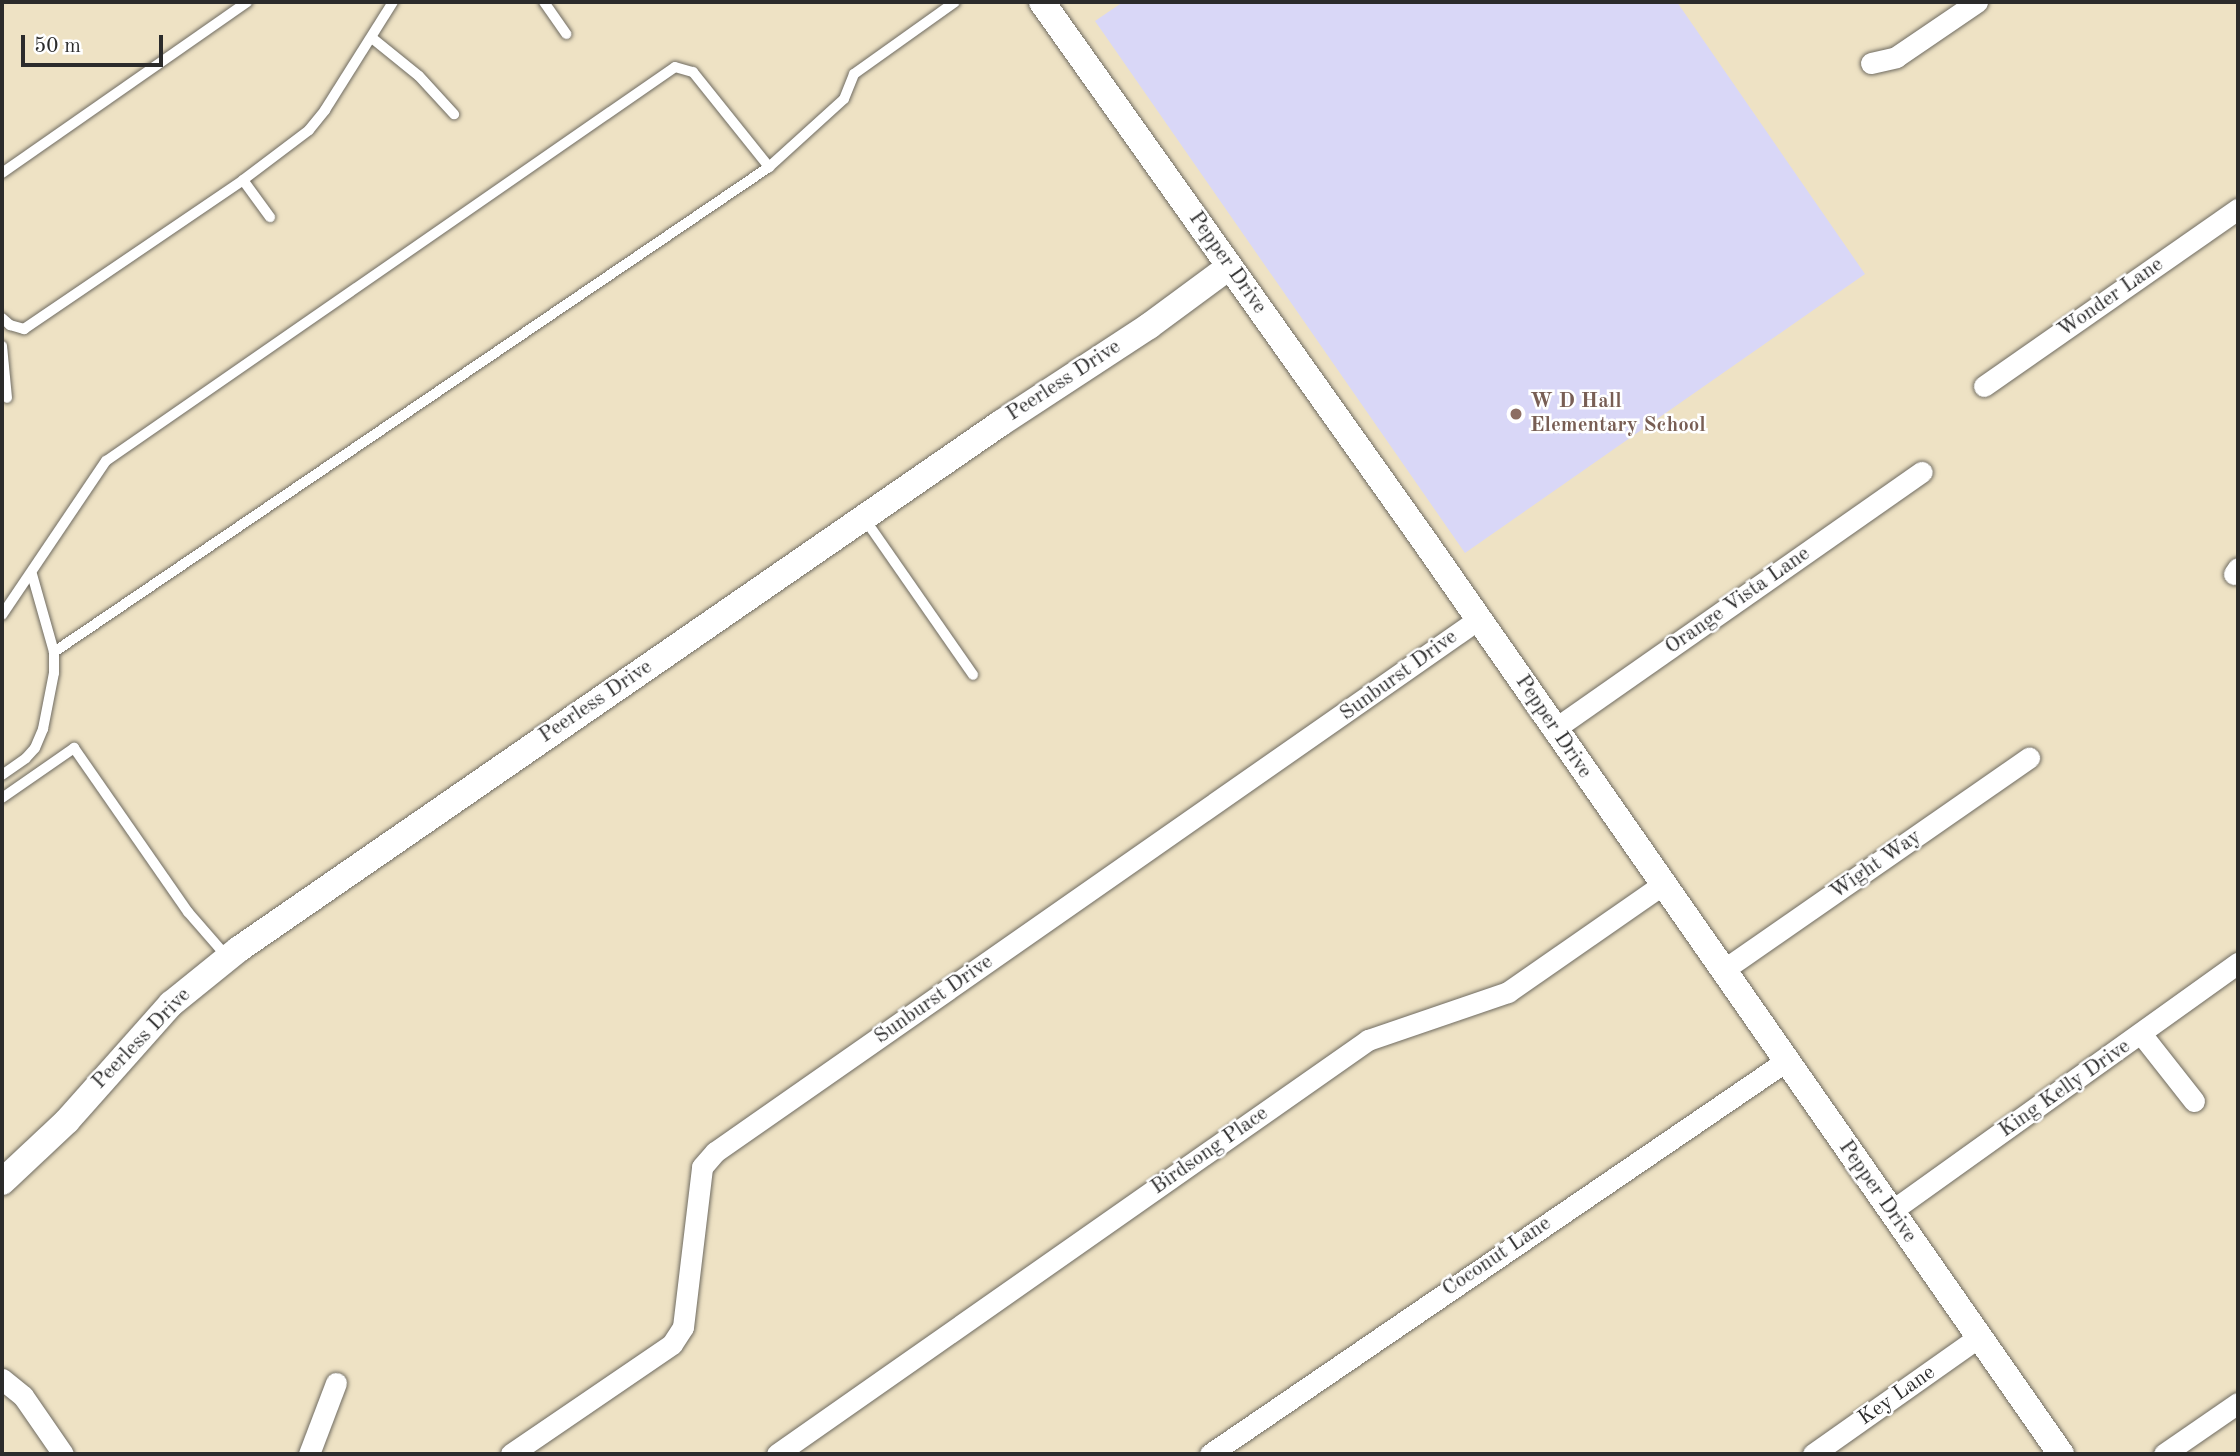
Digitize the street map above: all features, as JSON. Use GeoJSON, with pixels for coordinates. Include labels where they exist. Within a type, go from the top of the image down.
{"type":"FeatureCollection","features":[{"type":"Feature","properties":{"kind":"street","name":"Pepper Drive"},"geometry":{"type":"LineString","coordinates":[[1042,2],[2061,1454]]}},
{"type":"Feature","properties":{"kind":"street"},"geometry":{"type":"LineString","coordinates":[[1871,63],[1896,57],[1977,2]]}},
{"type":"Feature","properties":{"kind":"street","name":"Wonder Lane"},"geometry":{"type":"LineString","coordinates":[[1984,386],[2238,209]]}},
{"type":"Feature","properties":{"kind":"street","name":"Peerless Drive"},"geometry":{"type":"LineString","coordinates":[[2,1182],[66,1121],[171,1003],[228,958],[316,893],[1001,423],[1149,326],[1229,267]]}},
{"type":"Feature","properties":{"kind":"street","name":"Orange Vista Lane"},"geometry":{"type":"LineString","coordinates":[[1553,730],[1922,472]]}},
{"type":"Feature","properties":{"kind":"street","name":"Sunburst Drive"},"geometry":{"type":"LineString","coordinates":[[511,1454],[672,1345],[683,1327],[702,1167],[715,1152],[1477,620]]}},
{"type":"Feature","properties":{"kind":"street","name":"Wight Way"},"geometry":{"type":"LineString","coordinates":[[1723,971],[2029,758]]}},
{"type":"Feature","properties":{"kind":"street","name":"Birdsong Place"},"geometry":{"type":"LineString","coordinates":[[778,1454],[1368,1040],[1508,992],[1662,885]]}},
{"type":"Feature","properties":{"kind":"street","name":"King Kelly Drive"},"geometry":{"type":"LineString","coordinates":[[1890,1212],[2141,1035],[2238,963]]}},
{"type":"Feature","properties":{"kind":"street"},"geometry":{"type":"LineString","coordinates":[[2141,1035],[2194,1101]]}},
{"type":"Feature","properties":{"kind":"street","name":"Coconut Lane"},"geometry":{"type":"LineString","coordinates":[[1210,1454],[1732,1095],[1786,1062]]}},
{"type":"Feature","properties":{"kind":"street","name":"Key Lane"},"geometry":{"type":"LineString","coordinates":[[1813,1454],[1979,1336]]}},
{"type":"Feature","properties":{"kind":"street"},"geometry":{"type":"LineString","coordinates":[[2,1379],[23,1396],[63,1454]]}},
{"type":"Feature","properties":{"kind":"street"},"geometry":{"type":"LineString","coordinates":[[309,1454],[336,1382]]}},
{"type":"Feature","properties":{"kind":"street"},"geometry":{"type":"LineString","coordinates":[[2164,1454],[2238,1403]]}},
{"type":"Feature","properties":{"kind":"lane"},"geometry":{"type":"LineString","coordinates":[[2,173],[247,2]]}},
{"type":"Feature","properties":{"kind":"lane"},"geometry":{"type":"LineString","coordinates":[[2,318],[10,325],[23,329],[243,180],[317,121],[393,2]]}},
{"type":"Feature","properties":{"kind":"lane"},"geometry":{"type":"LineString","coordinates":[[544,2],[566,34]]}},
{"type":"Feature","properties":{"kind":"lane"},"geometry":{"type":"LineString","coordinates":[[54,652],[769,167],[844,99],[854,74],[955,2]]}},
{"type":"Feature","properties":{"kind":"lane"},"geometry":{"type":"LineString","coordinates":[[372,38],[419,76],[453,114]]}},
{"type":"Feature","properties":{"kind":"lane"},"geometry":{"type":"LineString","coordinates":[[2,615],[106,461],[676,67],[693,72],[769,167]]}},
{"type":"Feature","properties":{"kind":"lane"},"geometry":{"type":"LineString","coordinates":[[243,180],[270,217]]}},
{"type":"Feature","properties":{"kind":"lane"},"geometry":{"type":"LineString","coordinates":[[2,346],[7,398]]}},
{"type":"Feature","properties":{"kind":"lane"},"geometry":{"type":"LineString","coordinates":[[864,519],[974,675]]}},
{"type":"Feature","properties":{"kind":"lane"},"geometry":{"type":"LineString","coordinates":[[2,775],[26,758],[43,729],[54,673],[54,652],[32,574]]}},
{"type":"Feature","properties":{"kind":"lane"},"geometry":{"type":"LineString","coordinates":[[2,798],[74,748],[188,912],[228,958]]}},
{"type":"Feature","properties":{"kind":"shaded area","name":"W D Hall Elementary School"},"geometry":{"type":"Polygon","coordinates":[[[1123,2],[1677,2],[1865,274],[1465,553],[1095,21],[1123,2]]]}},
{"type":"Feature","properties":{"kind":"place","name":"W D Hall Elementary School"},"geometry":{"type":"Point","coordinates":[1516,414]}}]}
